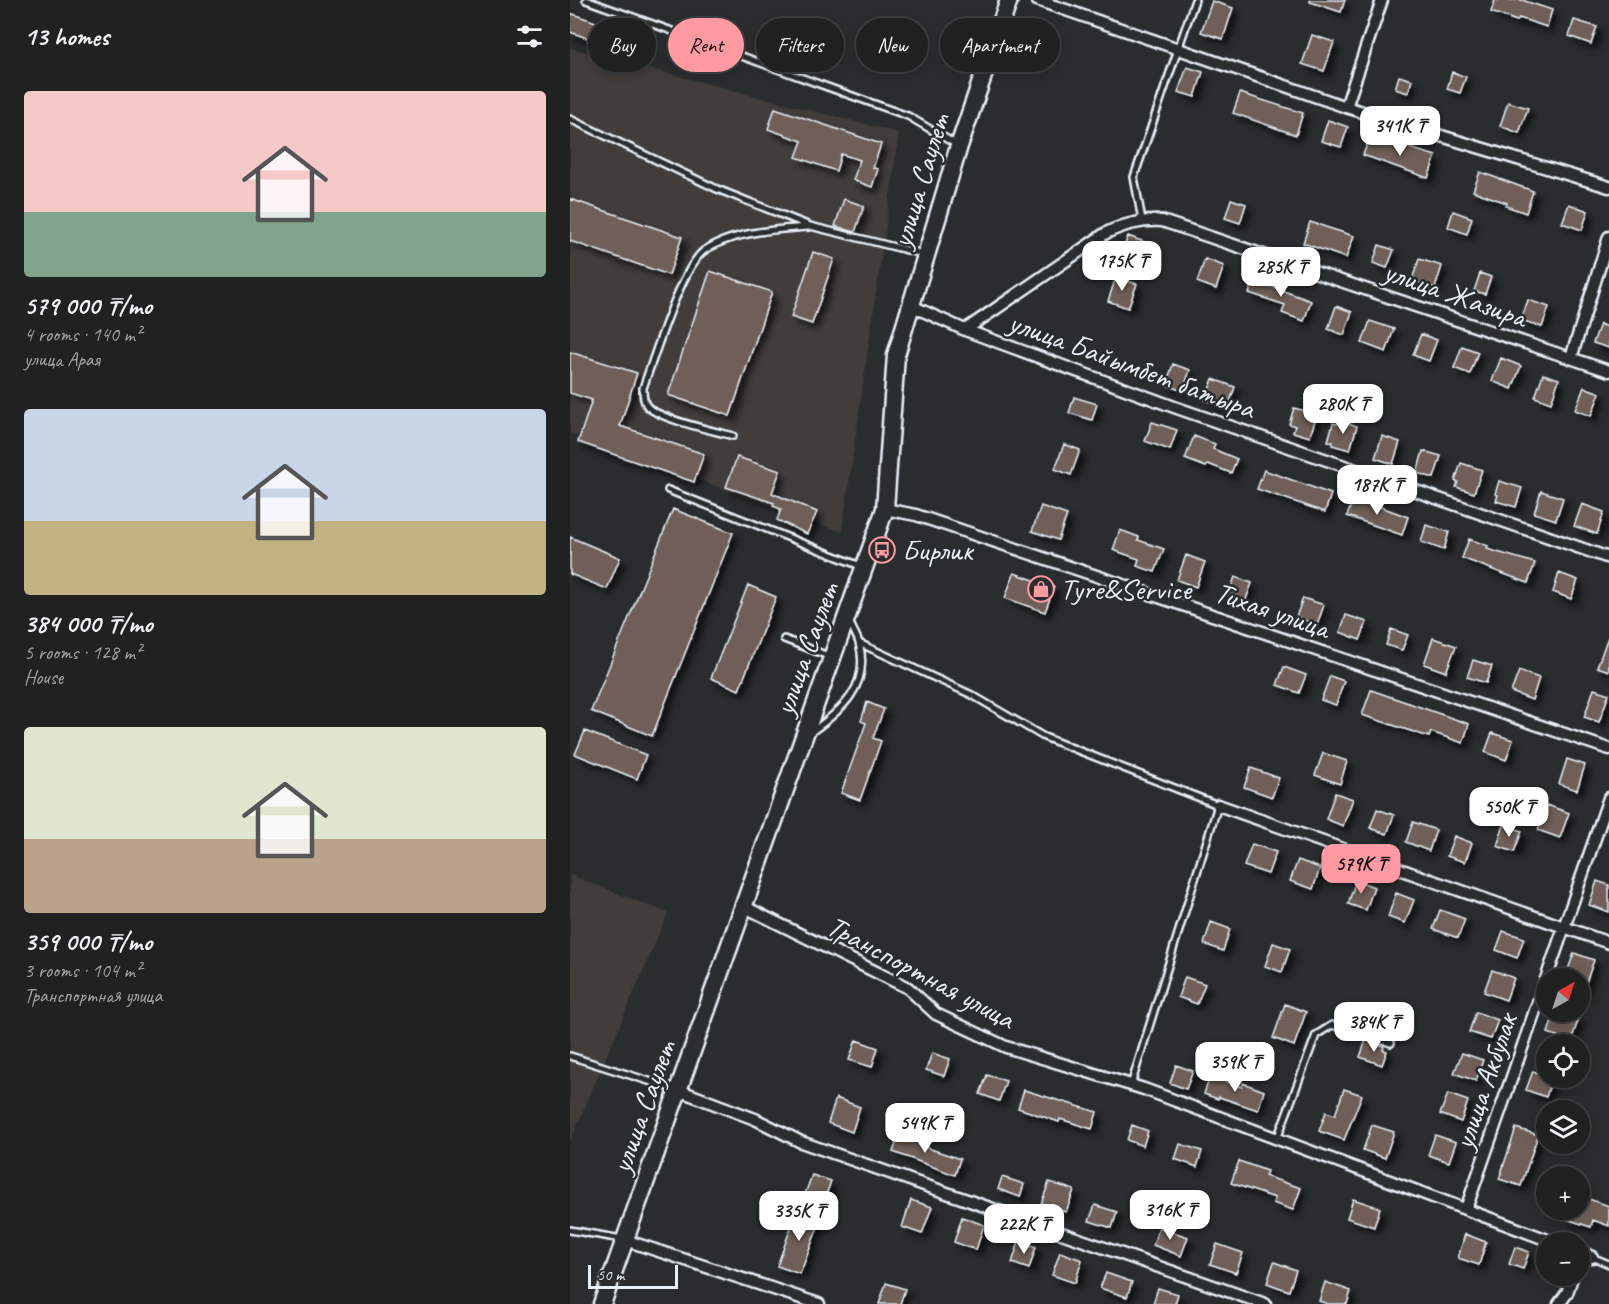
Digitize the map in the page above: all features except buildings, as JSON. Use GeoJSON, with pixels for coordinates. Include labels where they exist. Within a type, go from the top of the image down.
{"type":"FeatureCollection","features":[{"type":"Feature","properties":{"kind":"street","name":"улица Саулет"},"geometry":{"type":"LineString","coordinates":[[602,1304],[885,509],[896,355],[958,146],[1009,0]]}},
{"type":"Feature","properties":{"kind":"street"},"geometry":{"type":"LineString","coordinates":[[1037,0],[1346,107],[1609,187]]}},
{"type":"Feature","properties":{"kind":"street"},"geometry":{"type":"LineString","coordinates":[[1346,107],[1382,0]]}},
{"type":"Feature","properties":{"kind":"street","name":"улица Жазира"},"geometry":{"type":"LineString","coordinates":[[965,330],[1106,233],[1142,220],[1162,221],[1609,371]]}},
{"type":"Feature","properties":{"kind":"street"},"geometry":{"type":"LineString","coordinates":[[1571,358],[1609,237]]}},
{"type":"Feature","properties":{"kind":"street","name":"улица Байымбет батыра"},"geometry":{"type":"LineString","coordinates":[[912,306],[965,330],[1177,408],[1609,558]]}},
{"type":"Feature","properties":{"kind":"street","name":"Тихая улица"},"geometry":{"type":"LineString","coordinates":[[885,509],[916,515],[1609,749]]}},
{"type":"Feature","properties":{"kind":"street","name":"улица Акбулак"},"geometry":{"type":"LineString","coordinates":[[1466,1209],[1609,798]]}},
{"type":"Feature","properties":{"kind":"street"},"geometry":{"type":"LineString","coordinates":[[1218,805],[1609,943]]}},
{"type":"Feature","properties":{"kind":"street","name":"Транспортная улица"},"geometry":{"type":"LineString","coordinates":[[743,906],[908,988],[936,1014],[1006,1047],[1131,1085],[1536,1236]]}},
{"type":"Feature","properties":{"kind":"street"},"geometry":{"type":"LineString","coordinates":[[678,1090],[755,1119],[801,1142],[1265,1304]]}},
{"type":"Feature","properties":{"kind":"street"},"geometry":{"type":"LineString","coordinates":[[625,1240],[819,1304]]}},
{"type":"Feature","properties":{"kind":"street"},"geometry":{"type":"LineString","coordinates":[[1559,1304],[1569,1286]]}},
{"type":"Feature","properties":{"kind":"lane"},"geometry":{"type":"LineString","coordinates":[[586,0],[908,116],[958,146]]}},
{"type":"Feature","properties":{"kind":"lane"},"geometry":{"type":"LineString","coordinates":[[1142,220],[1134,177],[1195,0]]}},
{"type":"Feature","properties":{"kind":"lane"},"geometry":{"type":"LineString","coordinates":[[570,118],[717,189],[810,226],[925,255]]}},
{"type":"Feature","properties":{"kind":"lane"},"geometry":{"type":"LineString","coordinates":[[733,436],[660,415],[648,407],[644,399],[643,388],[670,311],[695,260],[705,250],[727,240],[768,230],[810,226]]}},
{"type":"Feature","properties":{"kind":"lane"},"geometry":{"type":"LineString","coordinates":[[668,490],[864,568]]}},
{"type":"Feature","properties":{"kind":"lane"},"geometry":{"type":"LineString","coordinates":[[804,737],[849,702],[860,675],[859,643],[847,616]]}},
{"type":"Feature","properties":{"kind":"lane"},"geometry":{"type":"LineString","coordinates":[[784,639],[832,658]]}},
{"type":"Feature","properties":{"kind":"lane"},"geometry":{"type":"LineString","coordinates":[[859,643],[972,695],[1044,737],[1218,805],[1131,1085]]}},
{"type":"Feature","properties":{"kind":"lane"},"geometry":{"type":"LineString","coordinates":[[1277,1139],[1316,1035],[1332,1025],[1391,1044]]}},
{"type":"Feature","properties":{"kind":"lane"},"geometry":{"type":"LineString","coordinates":[[570,1056],[678,1090]]}},
{"type":"Feature","properties":{"kind":"lane"},"geometry":{"type":"LineString","coordinates":[[570,1230],[625,1240]]}},
{"type":"Feature","properties":{"kind":"lane"},"geometry":{"type":"LineString","coordinates":[[1592,1257],[1609,1264]]}},
{"type":"Feature","properties":{"kind":"shaded area"},"geometry":{"type":"Polygon","coordinates":[[[570,48],[588,53],[588,72],[656,70],[899,133],[842,532],[570,433],[570,48]]]}},
{"type":"Feature","properties":{"kind":"shaded area"},"geometry":{"type":"Polygon","coordinates":[[[570,875],[668,913],[570,1142],[570,875]]]}},
{"type":"Feature","properties":{"kind":"place","name":"Бирлик"},"geometry":{"type":"Point","coordinates":[882,550]}},
{"type":"Feature","properties":{"kind":"place","name":"Tyre&Service"},"geometry":{"type":"Point","coordinates":[1041,589]}}]}
